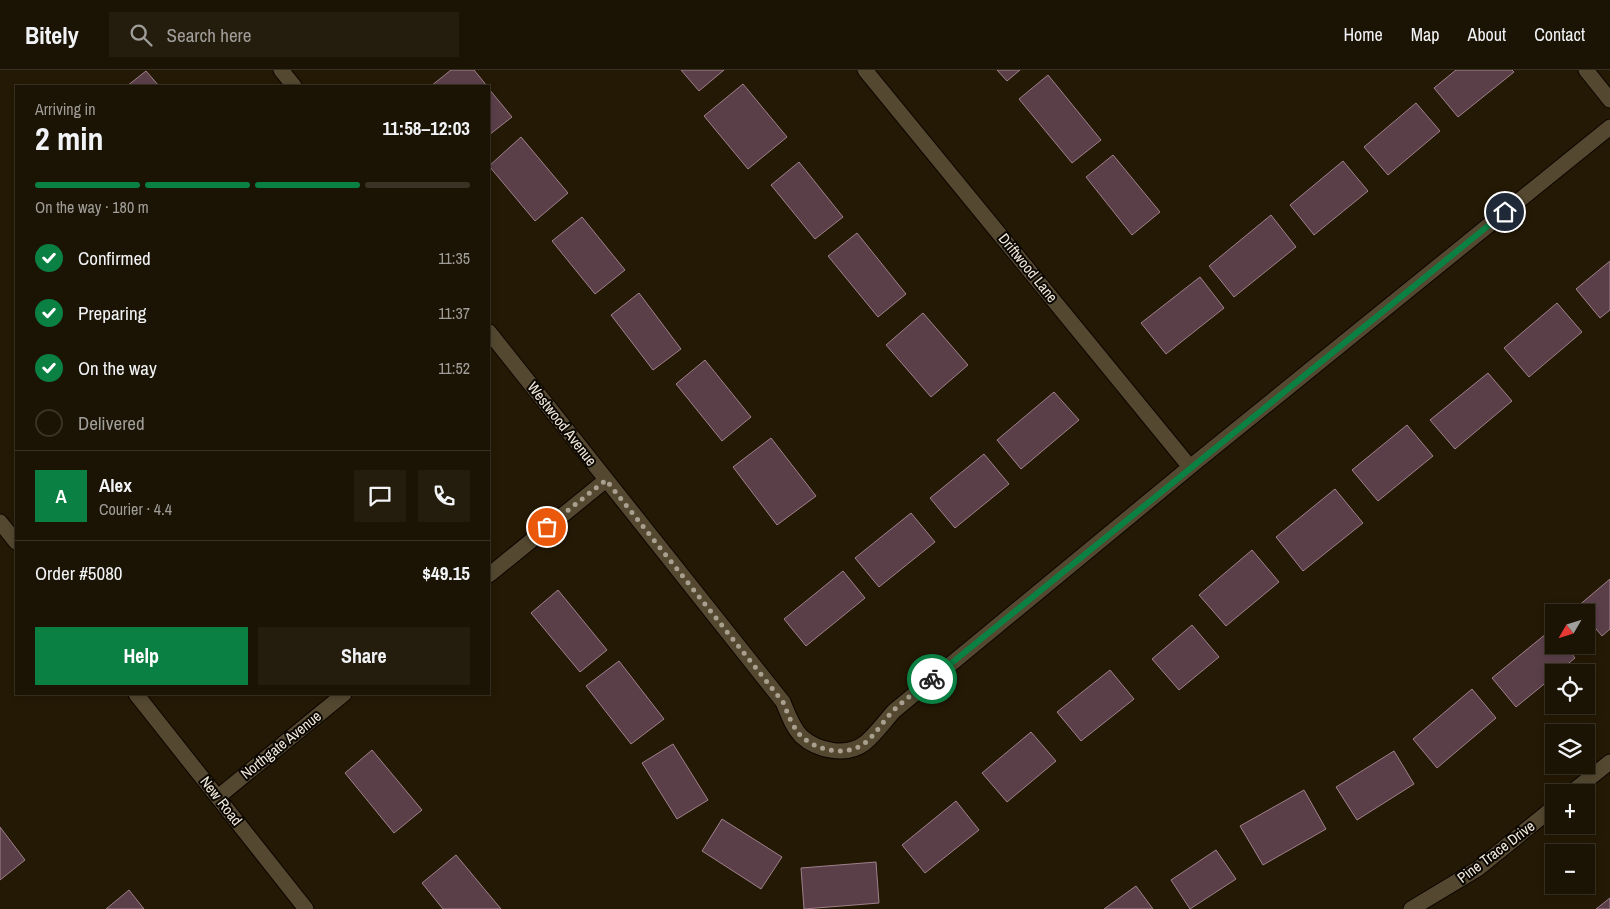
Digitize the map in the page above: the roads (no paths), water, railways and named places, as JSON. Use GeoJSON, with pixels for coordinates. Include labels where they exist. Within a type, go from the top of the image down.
{"type":"FeatureCollection","features":[{"type":"Feature","properties":{"kind":"street"},"geometry":{"type":"LineString","coordinates":[[281,70],[293,85]]}},
{"type":"Feature","properties":{"kind":"street","name":"Driftwood Lane"},"geometry":{"type":"LineString","coordinates":[[865,70],[1190,467]]}},
{"type":"Feature","properties":{"kind":"street"},"geometry":{"type":"LineString","coordinates":[[1586,70],[1610,100]]}},
{"type":"Feature","properties":{"kind":"street"},"geometry":{"type":"LineString","coordinates":[[1190,467],[1610,127]]}},
{"type":"Feature","properties":{"kind":"street","name":"Westwood Avenue"},"geometry":{"type":"LineString","coordinates":[[490,333],[783,702],[793,725],[802,736],[821,748],[837,751],[849,750],[865,743],[894,711],[1190,467]]}},
{"type":"Feature","properties":{"kind":"street"},"geometry":{"type":"LineString","coordinates":[[490,574],[606,480]]}},
{"type":"Feature","properties":{"kind":"street"},"geometry":{"type":"LineString","coordinates":[[0,522],[15,541]]}},
{"type":"Feature","properties":{"kind":"street","name":"New Road"},"geometry":{"type":"LineString","coordinates":[[137,695],[306,909]]}},
{"type":"Feature","properties":{"kind":"street","name":"Northgate Avenue"},"geometry":{"type":"LineString","coordinates":[[218,797],[343,695]]}},
{"type":"Feature","properties":{"kind":"street"},"geometry":{"type":"LineString","coordinates":[[1582,784],[1610,762]]}},
{"type":"Feature","properties":{"kind":"street","name":"Pine Trace Drive"},"geometry":{"type":"LineString","coordinates":[[1411,909],[1479,868],[1545,815]]}}]}
